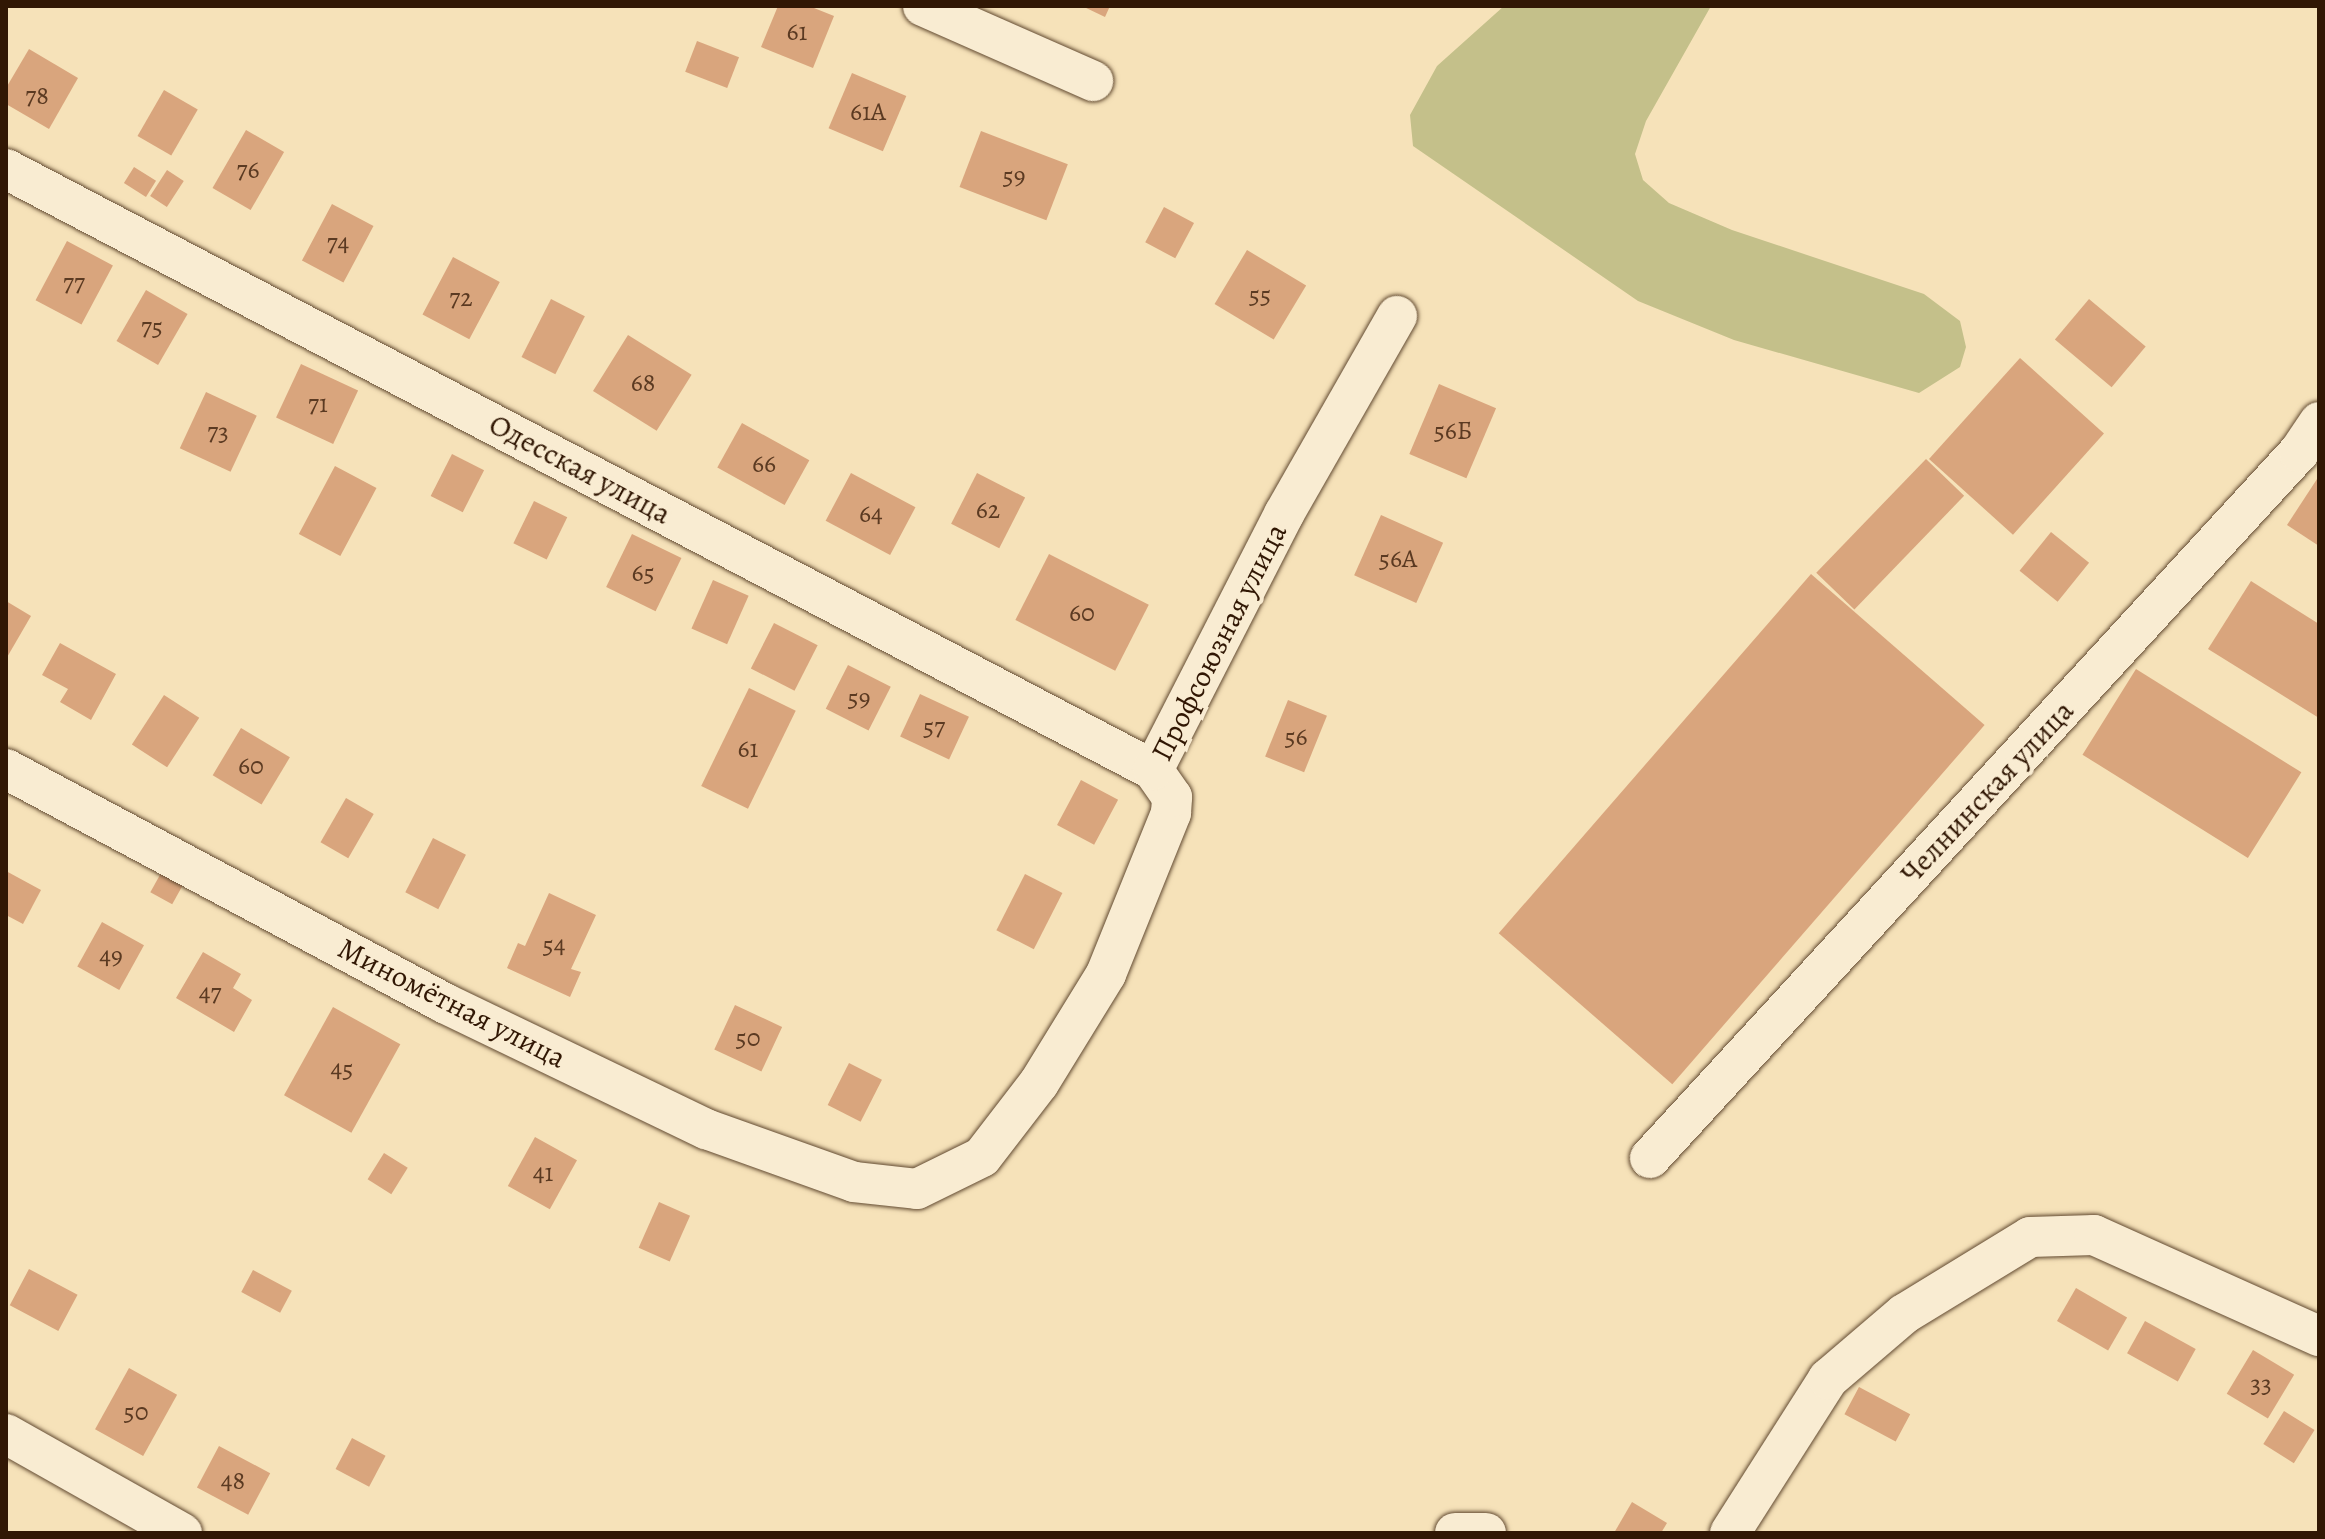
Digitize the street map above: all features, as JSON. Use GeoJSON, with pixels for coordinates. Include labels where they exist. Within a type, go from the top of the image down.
{"type":"FeatureCollection","features":[{"type":"Feature","properties":{"kind":"street"},"geometry":{"type":"LineString","coordinates":[[923,6],[1093,81]]}},
{"type":"Feature","properties":{"kind":"street","name":"Одесская улица"},"geometry":{"type":"LineString","coordinates":[[6,169],[1153,770]]}},
{"type":"Feature","properties":{"kind":"street","name":"Профсоюзная улица"},"geometry":{"type":"LineString","coordinates":[[917,1189],[982,1157],[1039,1083],[1106,974],[1171,813],[1172,797],[1153,770],[1284,514],[1397,316]]}},
{"type":"Feature","properties":{"kind":"street","name":"Челнинская улица"},"geometry":{"type":"LineString","coordinates":[[1650,1158],[2299,452],[2319,422]]}},
{"type":"Feature","properties":{"kind":"street","name":"Миномётная улица"},"geometry":{"type":"LineString","coordinates":[[6,769],[444,1003],[706,1129],[854,1182],[917,1189]]}},
{"type":"Feature","properties":{"kind":"street"},"geometry":{"type":"LineString","coordinates":[[1730,1533],[1828,1379],[1941,1288],[2030,1237],[2094,1235],[2137,1250],[2319,1336]]}},
{"type":"Feature","properties":{"kind":"street"},"geometry":{"type":"LineString","coordinates":[[6,1434],[182,1533]]}},
{"type":"Feature","properties":{"kind":"shaded area"},"geometry":{"type":"Polygon","coordinates":[[[1504,6],[1711,6],[1646,121],[1635,154],[1643,180],[1669,203],[1732,230],[1924,294],[1960,321],[1966,347],[1960,367],[1919,393],[1734,340],[1638,301],[1413,146],[1410,115],[1437,66],[1504,6]]]}},
{"type":"Feature","properties":{"kind":"building"},"geometry":{"type":"Polygon","coordinates":[[[778,6],[809,6],[834,16],[813,68],[761,47],[778,6]]]}},
{"type":"Feature","properties":{"kind":"building"},"geometry":{"type":"Polygon","coordinates":[[[1082,6],[1110,6],[1105,17],[1082,6]]]}},
{"type":"Feature","properties":{"kind":"building"},"geometry":{"type":"Polygon","coordinates":[[[697,41],[739,57],[727,88],[685,72],[697,41]]]}},
{"type":"Feature","properties":{"kind":"building"},"geometry":{"type":"Polygon","coordinates":[[[29,49],[78,78],[49,129],[6,104],[6,88],[29,49]]]}},
{"type":"Feature","properties":{"kind":"building"},"geometry":{"type":"Polygon","coordinates":[[[852,73],[906,96],[883,151],[829,128],[852,73]]]}},
{"type":"Feature","properties":{"kind":"building"},"geometry":{"type":"Polygon","coordinates":[[[164,90],[198,110],[171,155],[138,136],[164,90]]]}},
{"type":"Feature","properties":{"kind":"building"},"geometry":{"type":"Polygon","coordinates":[[[246,130],[284,152],[251,210],[212,188],[246,130]]]}},
{"type":"Feature","properties":{"kind":"building"},"geometry":{"type":"Polygon","coordinates":[[[981,131],[1068,164],[1046,220],[959,187],[981,131]]]}},
{"type":"Feature","properties":{"kind":"building"},"geometry":{"type":"Polygon","coordinates":[[[134,167],[156,181],[146,197],[124,183],[134,167]]]}},
{"type":"Feature","properties":{"kind":"building"},"geometry":{"type":"Polygon","coordinates":[[[167,170],[184,181],[167,207],[150,196],[167,170]]]}},
{"type":"Feature","properties":{"kind":"building"},"geometry":{"type":"Polygon","coordinates":[[[332,204],[373,226],[343,283],[302,261],[332,204]]]}},
{"type":"Feature","properties":{"kind":"building"},"geometry":{"type":"Polygon","coordinates":[[[1164,207],[1194,223],[1175,258],[1145,242],[1164,207]]]}},
{"type":"Feature","properties":{"kind":"building"},"geometry":{"type":"Polygon","coordinates":[[[67,241],[113,265],[81,325],[36,300],[67,241]]]}},
{"type":"Feature","properties":{"kind":"building"},"geometry":{"type":"Polygon","coordinates":[[[1247,250],[1306,286],[1274,340],[1215,304],[1247,250]]]}},
{"type":"Feature","properties":{"kind":"building"},"geometry":{"type":"Polygon","coordinates":[[[453,257],[500,282],[469,339],[422,314],[453,257]]]}},
{"type":"Feature","properties":{"kind":"building"},"geometry":{"type":"Polygon","coordinates":[[[146,290],[188,314],[158,365],[117,341],[146,290]]]}},
{"type":"Feature","properties":{"kind":"building"},"geometry":{"type":"Polygon","coordinates":[[[551,299],[585,316],[555,374],[521,357],[551,299]]]}},
{"type":"Feature","properties":{"kind":"building"},"geometry":{"type":"Polygon","coordinates":[[[2089,299],[2146,347],[2112,387],[2055,340],[2089,299]]]}},
{"type":"Feature","properties":{"kind":"building"},"geometry":{"type":"Polygon","coordinates":[[[628,335],[692,375],[657,431],[593,391],[628,335]]]}},
{"type":"Feature","properties":{"kind":"building"},"geometry":{"type":"Polygon","coordinates":[[[2020,358],[2104,434],[2013,535],[1929,459],[2020,358]]]}},
{"type":"Feature","properties":{"kind":"building"},"geometry":{"type":"Polygon","coordinates":[[[301,364],[358,391],[333,444],[276,417],[301,364]]]}},
{"type":"Feature","properties":{"kind":"building"},"geometry":{"type":"Polygon","coordinates":[[[1439,384],[1496,408],[1466,478],[1409,454],[1439,384]]]}},
{"type":"Feature","properties":{"kind":"building"},"geometry":{"type":"Polygon","coordinates":[[[206,392],[257,416],[231,472],[180,448],[206,392]]]}},
{"type":"Feature","properties":{"kind":"building"},"geometry":{"type":"Polygon","coordinates":[[[742,423],[809,460],[785,505],[717,468],[742,423]]]}},
{"type":"Feature","properties":{"kind":"building"},"geometry":{"type":"Polygon","coordinates":[[[452,454],[484,470],[463,512],[431,496],[452,454]]]}},
{"type":"Feature","properties":{"kind":"building"},"geometry":{"type":"Polygon","coordinates":[[[1926,459],[1964,496],[1854,609],[1816,573],[1926,459]]]}},
{"type":"Feature","properties":{"kind":"building"},"geometry":{"type":"Polygon","coordinates":[[[335,466],[376,488],[340,556],[299,534],[335,466]]]}},
{"type":"Feature","properties":{"kind":"building"},"geometry":{"type":"Polygon","coordinates":[[[851,473],[915,507],[890,555],[826,521],[851,473]]]}},
{"type":"Feature","properties":{"kind":"building"},"geometry":{"type":"Polygon","coordinates":[[[977,473],[1025,498],[999,548],[951,524],[977,473]]]}},
{"type":"Feature","properties":{"kind":"building"},"geometry":{"type":"Polygon","coordinates":[[[2319,476],[2319,546],[2287,525],[2319,476]]]}},
{"type":"Feature","properties":{"kind":"building"},"geometry":{"type":"Polygon","coordinates":[[[534,501],[567,517],[547,559],[513,543],[534,501]]]}},
{"type":"Feature","properties":{"kind":"building"},"geometry":{"type":"Polygon","coordinates":[[[1381,515],[1443,543],[1416,603],[1354,575],[1381,515]]]}},
{"type":"Feature","properties":{"kind":"building"},"geometry":{"type":"Polygon","coordinates":[[[2051,532],[2089,563],[2058,602],[2020,571],[2051,532]]]}},
{"type":"Feature","properties":{"kind":"building"},"geometry":{"type":"Polygon","coordinates":[[[632,534],[681,558],[656,611],[606,587],[632,534]]]}},
{"type":"Feature","properties":{"kind":"building"},"geometry":{"type":"Polygon","coordinates":[[[1049,554],[1149,605],[1115,671],[1015,620],[1049,554]]]}},
{"type":"Feature","properties":{"kind":"building"},"geometry":{"type":"Polygon","coordinates":[[[1811,574],[1985,725],[1672,1084],[1499,933],[1811,574]]]}},
{"type":"Feature","properties":{"kind":"building"},"geometry":{"type":"Polygon","coordinates":[[[713,580],[749,596],[727,644],[691,628],[713,580]]]}},
{"type":"Feature","properties":{"kind":"building"},"geometry":{"type":"Polygon","coordinates":[[[2251,581],[2319,624],[2319,718],[2208,649],[2251,581]]]}},
{"type":"Feature","properties":{"kind":"building"},"geometry":{"type":"Polygon","coordinates":[[[6,601],[31,616],[6,659],[6,601]]]}},
{"type":"Feature","properties":{"kind":"building"},"geometry":{"type":"Polygon","coordinates":[[[774,623],[818,645],[795,691],[751,668],[774,623]]]}},
{"type":"Feature","properties":{"kind":"building"},"geometry":{"type":"Polygon","coordinates":[[[60,643],[116,674],[91,720],[60,702],[68,689],[42,675],[60,643]]]}},
{"type":"Feature","properties":{"kind":"building"},"geometry":{"type":"Polygon","coordinates":[[[848,665],[891,687],[869,730],[826,709],[848,665]]]}},
{"type":"Feature","properties":{"kind":"building"},"geometry":{"type":"Polygon","coordinates":[[[2136,669],[2301,772],[2248,858],[2082,755],[2136,669]]]}},
{"type":"Feature","properties":{"kind":"building"},"geometry":{"type":"Polygon","coordinates":[[[749,688],[796,711],[748,809],[701,786],[749,688]]]}},
{"type":"Feature","properties":{"kind":"building"},"geometry":{"type":"Polygon","coordinates":[[[920,694],[969,717],[949,759],[900,737],[920,694]]]}},
{"type":"Feature","properties":{"kind":"building"},"geometry":{"type":"Polygon","coordinates":[[[164,695],[199,718],[167,767],[132,744],[164,695]]]}},
{"type":"Feature","properties":{"kind":"building"},"geometry":{"type":"Polygon","coordinates":[[[1288,700],[1327,716],[1304,772],[1265,757],[1288,700]]]}},
{"type":"Feature","properties":{"kind":"building"},"geometry":{"type":"Polygon","coordinates":[[[241,728],[290,757],[262,805],[213,775],[241,728]]]}},
{"type":"Feature","properties":{"kind":"building"},"geometry":{"type":"Polygon","coordinates":[[[1081,780],[1118,800],[1094,845],[1057,825],[1081,780]]]}},
{"type":"Feature","properties":{"kind":"building"},"geometry":{"type":"Polygon","coordinates":[[[346,798],[374,814],[348,858],[320,842],[346,798]]]}},
{"type":"Feature","properties":{"kind":"building"},"geometry":{"type":"Polygon","coordinates":[[[433,838],[466,855],[438,909],[405,892],[433,838]]]}},
{"type":"Feature","properties":{"kind":"building"},"geometry":{"type":"Polygon","coordinates":[[[6,871],[41,890],[23,924],[6,915],[6,871]]]}},
{"type":"Feature","properties":{"kind":"building"},"geometry":{"type":"Polygon","coordinates":[[[161,873],[183,885],[172,904],[150,892],[161,873]]]}},
{"type":"Feature","properties":{"kind":"building"},"geometry":{"type":"Polygon","coordinates":[[[1025,874],[1062,893],[1034,949],[996,930],[1025,874]]]}},
{"type":"Feature","properties":{"kind":"building"},"geometry":{"type":"Polygon","coordinates":[[[549,893],[596,915],[571,969],[581,972],[570,997],[507,968],[518,943],[525,946],[549,893]]]}},
{"type":"Feature","properties":{"kind":"building"},"geometry":{"type":"Polygon","coordinates":[[[102,922],[144,945],[119,990],[77,967],[102,922]]]}},
{"type":"Feature","properties":{"kind":"building"},"geometry":{"type":"Polygon","coordinates":[[[203,952],[241,974],[233,988],[252,1000],[234,1032],[176,998],[203,952]]]}},
{"type":"Feature","properties":{"kind":"building"},"geometry":{"type":"Polygon","coordinates":[[[735,1005],[782,1027],[761,1071],[714,1049],[735,1005]]]}},
{"type":"Feature","properties":{"kind":"building"},"geometry":{"type":"Polygon","coordinates":[[[333,1007],[400,1044],[351,1133],[284,1095],[333,1007]]]}},
{"type":"Feature","properties":{"kind":"building"},"geometry":{"type":"Polygon","coordinates":[[[849,1063],[882,1080],[861,1122],[828,1105],[849,1063]]]}},
{"type":"Feature","properties":{"kind":"building"},"geometry":{"type":"Polygon","coordinates":[[[535,1137],[577,1160],[550,1209],[508,1186],[535,1137]]]}},
{"type":"Feature","properties":{"kind":"building"},"geometry":{"type":"Polygon","coordinates":[[[384,1153],[408,1168],[391,1194],[368,1179],[384,1153]]]}},
{"type":"Feature","properties":{"kind":"building"},"geometry":{"type":"Polygon","coordinates":[[[659,1202],[690,1216],[670,1262],[639,1248],[659,1202]]]}},
{"type":"Feature","properties":{"kind":"building"},"geometry":{"type":"Polygon","coordinates":[[[29,1269],[78,1295],[58,1331],[10,1305],[29,1269]]]}},
{"type":"Feature","properties":{"kind":"building"},"geometry":{"type":"Polygon","coordinates":[[[253,1270],[292,1291],[280,1313],[241,1292],[253,1270]]]}},
{"type":"Feature","properties":{"kind":"building"},"geometry":{"type":"Polygon","coordinates":[[[2076,1288],[2127,1318],[2108,1350],[2057,1321],[2076,1288]]]}},
{"type":"Feature","properties":{"kind":"building"},"geometry":{"type":"Polygon","coordinates":[[[2145,1321],[2196,1349],[2178,1381],[2127,1353],[2145,1321]]]}},
{"type":"Feature","properties":{"kind":"building"},"geometry":{"type":"Polygon","coordinates":[[[2253,1350],[2294,1375],[2268,1418],[2227,1394],[2253,1350]]]}},
{"type":"Feature","properties":{"kind":"building"},"geometry":{"type":"Polygon","coordinates":[[[129,1368],[177,1395],[143,1456],[95,1429],[129,1368]]]}},
{"type":"Feature","properties":{"kind":"building"},"geometry":{"type":"Polygon","coordinates":[[[1859,1387],[1910,1414],[1896,1442],[1844,1414],[1859,1387]]]}},
{"type":"Feature","properties":{"kind":"building"},"geometry":{"type":"Polygon","coordinates":[[[2284,1411],[2315,1430],[2294,1463],[2263,1444],[2284,1411]]]}},
{"type":"Feature","properties":{"kind":"building"},"geometry":{"type":"Polygon","coordinates":[[[352,1438],[386,1456],[369,1487],[336,1469],[352,1438]]]}},
{"type":"Feature","properties":{"kind":"building"},"geometry":{"type":"Polygon","coordinates":[[[219,1446],[270,1473],[248,1515],[197,1487],[219,1446]]]}},
{"type":"Feature","properties":{"kind":"building"},"geometry":{"type":"Polygon","coordinates":[[[1632,1502],[1667,1523],[1661,1533],[1614,1533],[1632,1502]]]}}]}
